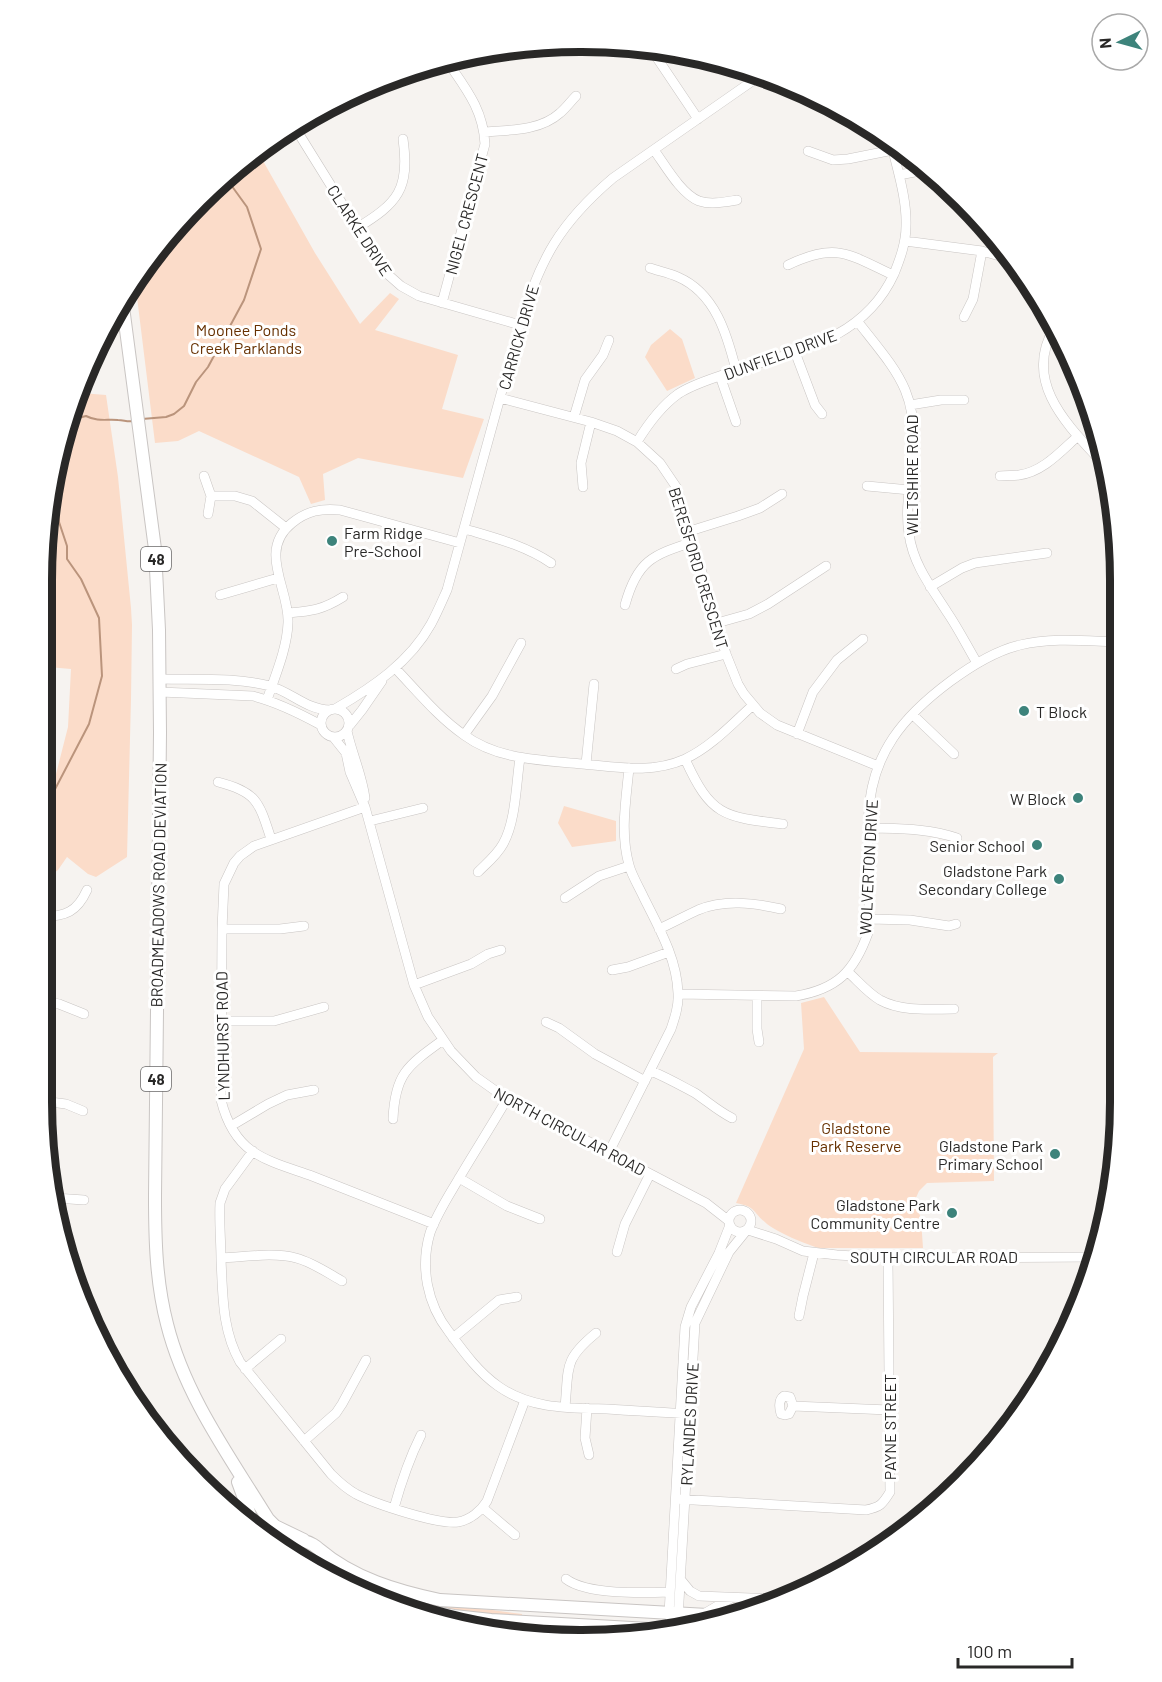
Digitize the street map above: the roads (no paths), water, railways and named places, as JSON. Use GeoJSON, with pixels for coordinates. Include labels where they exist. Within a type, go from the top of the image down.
{"type":"FeatureCollection","features":[{"type":"Feature","properties":{"kind":"main road","name":"BROADMEADOWS ROAD DEVIATION"},"geometry":{"type":"LineString","coordinates":[[124,315],[157,565],[160,692],[156,1254],[161,1297],[173,1347],[197,1402],[225,1451],[274,1526],[304,1540],[341,1565],[387,1586],[440,1600],[701,1615]]}},
{"type":"Feature","properties":{"kind":"main road","name":"BROADMEADOWS ROAD DEVIATION"},"geometry":{"type":"LineString","coordinates":[[225,1451],[249,1512]]}},
{"type":"Feature","properties":{"kind":"main road"},"geometry":{"type":"LineString","coordinates":[[288,1541],[304,1540]]}},
{"type":"Feature","properties":{"kind":"main road"},"geometry":{"type":"LineString","coordinates":[[319,1549],[327,1564]]}},
{"type":"Feature","properties":{"kind":"main road"},"geometry":{"type":"LineString","coordinates":[[477,1619],[557,1629]]}},
{"type":"Feature","properties":{"kind":"main road"},"geometry":{"type":"LineString","coordinates":[[564,1629],[592,1629]]}},
{"type":"Feature","properties":{"kind":"street"},"geometry":{"type":"LineString","coordinates":[[657,58],[698,119]]}},
{"type":"Feature","properties":{"kind":"street","name":"NIGEL CRESCENT"},"geometry":{"type":"LineString","coordinates":[[442,303],[485,144],[480,115],[471,96],[452,69]]}},
{"type":"Feature","properties":{"kind":"street","name":"CARRICK DRIVE"},"geometry":{"type":"LineString","coordinates":[[333,709],[385,677],[408,655],[431,625],[447,590],[531,287],[555,240],[591,196],[613,178],[752,81]]}},
{"type":"Feature","properties":{"kind":"street"},"geometry":{"type":"LineString","coordinates":[[484,132],[524,129],[546,123],[560,114],[576,96]]}},
{"type":"Feature","properties":{"kind":"street","name":"CLARKE DRIVE"},"geometry":{"type":"LineString","coordinates":[[299,134],[384,271],[400,286],[419,296],[520,325]]}},
{"type":"Feature","properties":{"kind":"street"},"geometry":{"type":"LineString","coordinates":[[357,228],[392,202],[402,186],[406,168],[404,139]]}},
{"type":"Feature","properties":{"kind":"street"},"geometry":{"type":"LineString","coordinates":[[808,151],[833,160],[848,159],[884,148]]}},
{"type":"Feature","properties":{"kind":"street"},"geometry":{"type":"LineString","coordinates":[[654,150],[685,192],[697,200],[719,203],[737,200]]}},
{"type":"Feature","properties":{"kind":"street","name":"DUNFIELD DRIVE"},"geometry":{"type":"LineString","coordinates":[[637,442],[650,421],[679,393],[736,370],[824,342],[858,322],[875,306],[893,275],[905,241],[906,208],[894,156]]}},
{"type":"Feature","properties":{"kind":"street"},"geometry":{"type":"LineString","coordinates":[[899,175],[915,172]]}},
{"type":"Feature","properties":{"kind":"street"},"geometry":{"type":"LineString","coordinates":[[905,241],[982,251],[997,255]]}},
{"type":"Feature","properties":{"kind":"street"},"geometry":{"type":"LineString","coordinates":[[788,265],[808,255],[834,251],[849,255],[893,275]]}},
{"type":"Feature","properties":{"kind":"street"},"geometry":{"type":"LineString","coordinates":[[964,317],[973,299],[982,251]]}},
{"type":"Feature","properties":{"kind":"street"},"geometry":{"type":"LineString","coordinates":[[651,268],[678,277],[701,293],[722,324],[736,370]]}},
{"type":"Feature","properties":{"kind":"street","name":"WILTSHIRE ROAD"},"geometry":{"type":"LineString","coordinates":[[858,322],[895,370],[908,395],[914,418],[909,534],[917,562],[977,663]]}},
{"type":"Feature","properties":{"kind":"street"},"geometry":{"type":"LineString","coordinates":[[1050,337],[1045,354],[1046,387],[1060,413],[1093,453]]}},
{"type":"Feature","properties":{"kind":"street"},"geometry":{"type":"LineString","coordinates":[[574,417],[585,380],[603,355],[609,340]]}},
{"type":"Feature","properties":{"kind":"street"},"geometry":{"type":"LineString","coordinates":[[795,352],[815,405],[822,414]]}},
{"type":"Feature","properties":{"kind":"street"},"geometry":{"type":"LineString","coordinates":[[720,376],[736,422]]}},
{"type":"Feature","properties":{"kind":"street","name":"BERESFORD CRESCENT"},"geometry":{"type":"LineString","coordinates":[[500,398],[574,417],[617,431],[637,442],[660,463],[672,480],[681,500],[726,654],[738,684],[753,705],[777,725],[878,766]]}},
{"type":"Feature","properties":{"kind":"street"},"geometry":{"type":"LineString","coordinates":[[910,405],[941,400],[964,400]]}},
{"type":"Feature","properties":{"kind":"street"},"geometry":{"type":"LineString","coordinates":[[583,487],[581,462],[591,422]]}},
{"type":"Feature","properties":{"kind":"street"},"geometry":{"type":"LineString","coordinates":[[1000,476],[1021,475],[1036,469],[1048,462],[1078,436]]}},
{"type":"Feature","properties":{"kind":"street"},"geometry":{"type":"LineString","coordinates":[[204,476],[211,496],[208,514]]}},
{"type":"Feature","properties":{"kind":"street"},"geometry":{"type":"LineString","coordinates":[[867,486],[910,490]]}},
{"type":"Feature","properties":{"kind":"street"},"geometry":{"type":"LineString","coordinates":[[690,531],[760,508],[782,494]]}},
{"type":"Feature","properties":{"kind":"street"},"geometry":{"type":"LineString","coordinates":[[211,496],[235,496],[252,501],[286,528]]}},
{"type":"Feature","properties":{"kind":"street"},"geometry":{"type":"LineString","coordinates":[[267,700],[284,647],[288,626],[288,613],[276,565],[276,552],[286,528],[306,513],[329,509],[460,543]]}},
{"type":"Feature","properties":{"kind":"street"},"geometry":{"type":"LineString","coordinates":[[465,529],[522,547],[551,563]]}},
{"type":"Feature","properties":{"kind":"street"},"geometry":{"type":"LineString","coordinates":[[625,605],[629,590],[644,564],[655,556],[693,542]]}},
{"type":"Feature","properties":{"kind":"street"},"geometry":{"type":"LineString","coordinates":[[930,587],[975,563],[1047,553]]}},
{"type":"Feature","properties":{"kind":"street"},"geometry":{"type":"LineString","coordinates":[[717,623],[748,614],[768,604],[826,566]]}},
{"type":"Feature","properties":{"kind":"street"},"geometry":{"type":"LineString","coordinates":[[220,595],[278,578]]}},
{"type":"Feature","properties":{"kind":"street"},"geometry":{"type":"LineString","coordinates":[[288,613],[317,610],[343,597]]}},
{"type":"Feature","properties":{"kind":"street"},"geometry":{"type":"LineString","coordinates":[[797,734],[813,692],[837,660],[863,639]]}},
{"type":"Feature","properties":{"kind":"street","name":"WOLVERTON DRIVE"},"geometry":{"type":"LineString","coordinates":[[679,994],[796,996],[813,993],[833,985],[848,972],[861,952],[868,933],[869,828],[872,788],[878,766],[894,737],[912,715],[937,693],[977,663],[998,652],[1050,641],[1110,642]]}},
{"type":"Feature","properties":{"kind":"street"},"geometry":{"type":"LineString","coordinates":[[464,735],[492,696],[520,643]]}},
{"type":"Feature","properties":{"kind":"street"},"geometry":{"type":"LineString","coordinates":[[675,669],[726,654]]}},
{"type":"Feature","properties":{"kind":"street"},"geometry":{"type":"LineString","coordinates":[[395,668],[448,722],[464,735],[492,750],[520,758],[629,768],[655,768],[685,759],[709,745],[753,705]]}},
{"type":"Feature","properties":{"kind":"street","name":"CARRICK DRIVE"},"geometry":{"type":"LineString","coordinates":[[348,728],[385,677]]}},
{"type":"Feature","properties":{"kind":"street"},"geometry":{"type":"LineString","coordinates":[[160,679],[249,682],[272,687],[290,694],[313,708],[333,709],[344,712],[349,720],[348,728],[342,736],[334,738],[324,733],[321,725],[323,716],[333,709]]}},
{"type":"Feature","properties":{"kind":"street"},"geometry":{"type":"LineString","coordinates":[[216,680],[217,695]]}},
{"type":"Feature","properties":{"kind":"street"},"geometry":{"type":"LineString","coordinates":[[586,764],[594,684]]}},
{"type":"Feature","properties":{"kind":"street"},"geometry":{"type":"LineString","coordinates":[[160,692],[253,696],[303,714],[321,725]]}},
{"type":"Feature","properties":{"kind":"street"},"geometry":{"type":"LineString","coordinates":[[352,698],[362,710]]}},
{"type":"Feature","properties":{"kind":"street"},"geometry":{"type":"LineString","coordinates":[[912,715],[954,754]]}},
{"type":"Feature","properties":{"kind":"street","name":"NORTH CIRCULAR ROAD"},"geometry":{"type":"LineString","coordinates":[[348,728],[350,745],[361,777],[365,807]]}},
{"type":"Feature","properties":{"kind":"street","name":"NORTH CIRCULAR ROAD"},"geometry":{"type":"LineString","coordinates":[[334,738],[346,753],[350,772],[370,821],[414,985],[428,1017],[442,1040],[476,1077],[507,1099],[706,1203],[730,1223]]}},
{"type":"Feature","properties":{"kind":"street"},"geometry":{"type":"LineString","coordinates":[[478,872],[495,855],[506,837],[510,825],[520,758]]}},
{"type":"Feature","properties":{"kind":"street"},"geometry":{"type":"LineString","coordinates":[[685,759],[696,784],[714,807],[724,813],[747,820],[783,824]]}},
{"type":"Feature","properties":{"kind":"street"},"geometry":{"type":"LineString","coordinates":[[609,1152],[672,1029],[679,994],[675,969],[669,952],[629,866],[624,823],[629,768]]}},
{"type":"Feature","properties":{"kind":"street"},"geometry":{"type":"LineString","coordinates":[[218,782],[237,787],[254,799],[271,839]]}},
{"type":"Feature","properties":{"kind":"street","name":"LYNDHURST ROAD"},"geometry":{"type":"LineString","coordinates":[[365,807],[254,846],[240,856],[226,877],[222,929],[221,1100],[231,1126],[253,1151],[280,1164],[434,1224]]}},
{"type":"Feature","properties":{"kind":"street"},"geometry":{"type":"LineString","coordinates":[[370,821],[423,808]]}},
{"type":"Feature","properties":{"kind":"street"},"geometry":{"type":"LineString","coordinates":[[869,828],[920,829],[957,838]]}},
{"type":"Feature","properties":{"kind":"street"},"geometry":{"type":"LineString","coordinates":[[565,898],[599,876],[629,866]]}},
{"type":"Feature","properties":{"kind":"street"},"geometry":{"type":"LineString","coordinates":[[52,916],[74,910],[79,906],[87,890]]}},
{"type":"Feature","properties":{"kind":"street"},"geometry":{"type":"LineString","coordinates":[[659,929],[715,905],[758,904],[781,909]]}},
{"type":"Feature","properties":{"kind":"street"},"geometry":{"type":"LineString","coordinates":[[869,919],[910,920],[949,926],[956,924]]}},
{"type":"Feature","properties":{"kind":"street"},"geometry":{"type":"LineString","coordinates":[[222,929],[280,929],[304,926]]}},
{"type":"Feature","properties":{"kind":"street"},"geometry":{"type":"LineString","coordinates":[[414,985],[501,950]]}},
{"type":"Feature","properties":{"kind":"street"},"geometry":{"type":"LineString","coordinates":[[612,970],[628,967],[669,952]]}},
{"type":"Feature","properties":{"kind":"street"},"geometry":{"type":"LineString","coordinates":[[848,972],[880,1000],[894,1005],[912,1009],[954,1009]]}},
{"type":"Feature","properties":{"kind":"street"},"geometry":{"type":"LineString","coordinates":[[757,996],[756,1029],[759,1042]]}},
{"type":"Feature","properties":{"kind":"street"},"geometry":{"type":"LineString","coordinates":[[52,1002],[84,1014]]}},
{"type":"Feature","properties":{"kind":"street"},"geometry":{"type":"LineString","coordinates":[[221,1021],[274,1021],[324,1007]]}},
{"type":"Feature","properties":{"kind":"street"},"geometry":{"type":"LineString","coordinates":[[546,1022],[559,1028],[594,1054],[645,1080]]}},
{"type":"Feature","properties":{"kind":"street"},"geometry":{"type":"LineString","coordinates":[[393,1119],[395,1094],[403,1074],[414,1061],[442,1040]]}},
{"type":"Feature","properties":{"kind":"street"},"geometry":{"type":"LineString","coordinates":[[651,1071],[698,1095],[715,1109],[732,1118]]}},
{"type":"Feature","properties":{"kind":"street"},"geometry":{"type":"LineString","coordinates":[[231,1126],[287,1095],[314,1090]]}},
{"type":"Feature","properties":{"kind":"street"},"geometry":{"type":"LineString","coordinates":[[507,1099],[459,1178],[430,1235],[426,1258],[429,1291],[440,1319],[481,1372],[500,1388],[525,1400],[565,1407],[685,1414]]}},
{"type":"Feature","properties":{"kind":"street"},"geometry":{"type":"LineString","coordinates":[[52,1102],[66,1104],[83,1111]]}},
{"type":"Feature","properties":{"kind":"street"},"geometry":{"type":"LineString","coordinates":[[253,1151],[225,1189],[219,1212],[225,1325],[232,1347],[245,1369],[331,1474],[347,1488],[364,1498],[447,1523],[464,1520],[483,1508],[525,1400]]}},
{"type":"Feature","properties":{"kind":"street"},"geometry":{"type":"LineString","coordinates":[[617,1252],[625,1224],[650,1174]]}},
{"type":"Feature","properties":{"kind":"street"},"geometry":{"type":"LineString","coordinates":[[459,1178],[507,1206],[540,1219]]}},
{"type":"Feature","properties":{"kind":"street"},"geometry":{"type":"LineString","coordinates":[[62,1198],[84,1200]]}},
{"type":"Feature","properties":{"kind":"street","name":"NORTH CIRCULAR ROAD"},"geometry":{"type":"LineString","coordinates":[[706,1203],[737,1211]]}},
{"type":"Feature","properties":{"kind":"street"},"geometry":{"type":"LineString","coordinates":[[737,1211],[747,1213],[748,1227],[737,1232],[730,1223],[732,1215],[737,1211]]}},
{"type":"Feature","properties":{"kind":"street","name":"RYLANDES DRIVE"},"geometry":{"type":"LineString","coordinates":[[674,1614],[681,1580],[681,1500],[685,1414],[694,1329],[702,1296],[730,1223]]}},
{"type":"Feature","properties":{"kind":"street","name":"RYLANDES DRIVE"},"geometry":{"type":"LineString","coordinates":[[702,1296],[729,1252],[748,1227]]}},
{"type":"Feature","properties":{"kind":"street","name":"SOUTH CIRCULAR ROAD"},"geometry":{"type":"LineString","coordinates":[[748,1227],[803,1251],[814,1253],[888,1257],[1085,1257]]}},
{"type":"Feature","properties":{"kind":"street"},"geometry":{"type":"LineString","coordinates":[[799,1316],[814,1253]]}},
{"type":"Feature","properties":{"kind":"street"},"geometry":{"type":"LineString","coordinates":[[221,1258],[294,1257],[342,1281]]}},
{"type":"Feature","properties":{"kind":"street","name":"PAYNE STREET"},"geometry":{"type":"LineString","coordinates":[[681,1500],[866,1510],[883,1504],[890,1492],[888,1257]]}},
{"type":"Feature","properties":{"kind":"street"},"geometry":{"type":"LineString","coordinates":[[453,1338],[499,1300],[517,1297]]}},
{"type":"Feature","properties":{"kind":"street"},"geometry":{"type":"LineString","coordinates":[[565,1407],[567,1373],[572,1358],[576,1350],[596,1333]]}},
{"type":"Feature","properties":{"kind":"street"},"geometry":{"type":"LineString","coordinates":[[245,1369],[281,1339]]}},
{"type":"Feature","properties":{"kind":"street"},"geometry":{"type":"LineString","coordinates":[[304,1441],[336,1413],[366,1360]]}},
{"type":"Feature","properties":{"kind":"street"},"geometry":{"type":"LineString","coordinates":[[793,1406],[890,1410]]}},
{"type":"Feature","properties":{"kind":"street"},"geometry":{"type":"LineString","coordinates":[[586,1408],[585,1438],[589,1455]]}},
{"type":"Feature","properties":{"kind":"street"},"geometry":{"type":"LineString","coordinates":[[394,1508],[404,1474],[421,1435]]}},
{"type":"Feature","properties":{"kind":"street","name":"RYLANDES DRIVE"},"geometry":{"type":"LineString","coordinates":[[674,1614],[670,1592],[681,1500]]}},
{"type":"Feature","properties":{"kind":"street"},"geometry":{"type":"LineString","coordinates":[[483,1508],[515,1536]]}},
{"type":"Feature","properties":{"kind":"street"},"geometry":{"type":"LineString","coordinates":[[566,1579],[591,1588],[628,1592],[670,1592]]}},
{"type":"Feature","properties":{"kind":"street"},"geometry":{"type":"LineString","coordinates":[[681,1580],[686,1588],[695,1594],[758,1598]]}},
{"type":"Feature","properties":{"kind":"street"},"geometry":{"type":"LineString","coordinates":[[703,1615],[732,1597]]}},
{"type":"Feature","properties":{"kind":"street"},"geometry":{"type":"LineString","coordinates":[[674,1614],[674,1621]]}},
{"type":"Feature","properties":{"kind":"waterway"},"geometry":{"type":"LineString","coordinates":[[142,419],[166,417],[184,406],[244,300],[261,249],[247,207],[231,185]]}},
{"type":"Feature","properties":{"kind":"waterway"},"geometry":{"type":"LineString","coordinates":[[79,418],[86,416],[98,420],[133,421]]}},
{"type":"Feature","properties":{"kind":"waterway"},"geometry":{"type":"LineString","coordinates":[[52,795],[89,724],[102,676],[99,618],[81,579],[67,559],[67,546],[59,522],[58,507]]}},
{"type":"Feature","properties":{"kind":"place","name":"Farm Ridge Pre-School"},"geometry":{"type":"Point","coordinates":[332,541]}},
{"type":"Feature","properties":{"kind":"place","name":"T Block"},"geometry":{"type":"Point","coordinates":[1024,711]}},
{"type":"Feature","properties":{"kind":"place","name":"W Block"},"geometry":{"type":"Point","coordinates":[1078,798]}},
{"type":"Feature","properties":{"kind":"place","name":"Senior School"},"geometry":{"type":"Point","coordinates":[1037,845]}},
{"type":"Feature","properties":{"kind":"place","name":"Gladstone Park Secondary College"},"geometry":{"type":"Point","coordinates":[1059,879]}},
{"type":"Feature","properties":{"kind":"place","name":"Gladstone Park Primary School"},"geometry":{"type":"Point","coordinates":[1055,1154]}},
{"type":"Feature","properties":{"kind":"place","name":"Gladstone Park Community Centre"},"geometry":{"type":"Point","coordinates":[952,1213]}},
{"type":"Feature","properties":{"kind":"park label","name":"Moonee Ponds Creek Parklands"},"geometry":{"type":"Point","coordinates":[246,338]}},
{"type":"Feature","properties":{"kind":"park label","name":"Gladstone Park Reserve"},"geometry":{"type":"Point","coordinates":[856,1136]}}]}
